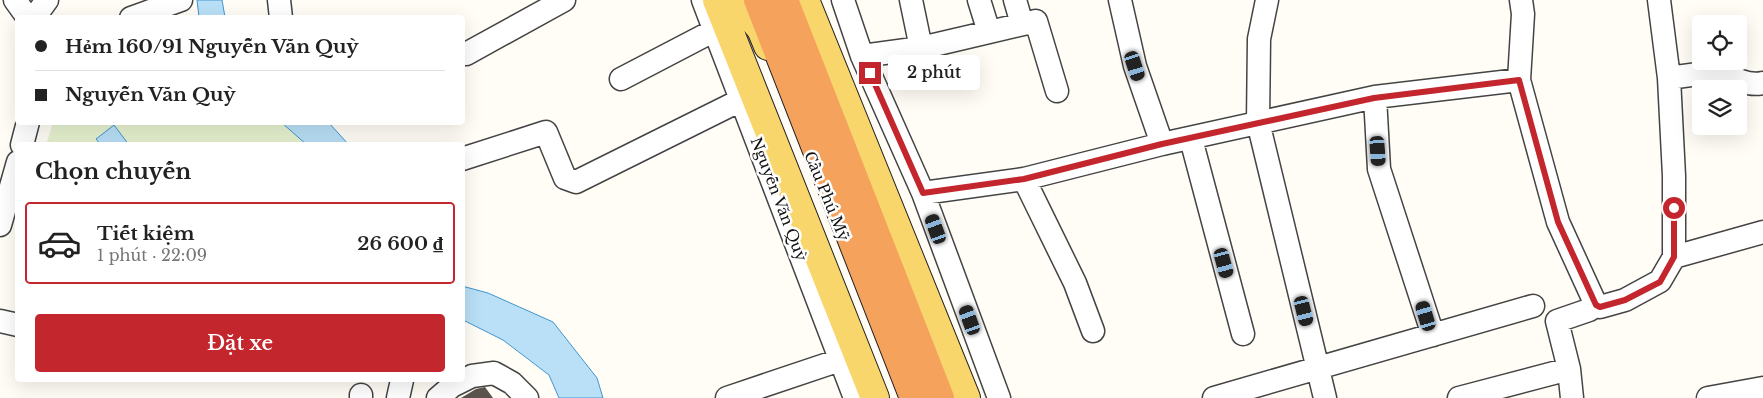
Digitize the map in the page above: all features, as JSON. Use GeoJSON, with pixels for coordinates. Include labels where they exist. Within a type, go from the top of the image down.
{"type":"FeatureCollection","features":[{"type":"Feature","properties":{"kind":"highway","name":"Cầu Phú Mỹ"},"geometry":{"type":"LineString","coordinates":[[758,0],[914,398]]}},
{"type":"Feature","properties":{"kind":"highway","name":"Cầu Phú Mỹ"},"geometry":{"type":"LineString","coordinates":[[784,0],[940,398]]}},
{"type":"Feature","properties":{"kind":"main road","name":"Cầu Phú Mỹ"},"geometry":{"type":"LineString","coordinates":[[717,0],[876,398]]}},
{"type":"Feature","properties":{"kind":"main road","name":"Cầu Phú Mỹ"},"geometry":{"type":"LineString","coordinates":[[737,0],[761,29],[908,398]]}},
{"type":"Feature","properties":{"kind":"main road"},"geometry":{"type":"LineString","coordinates":[[801,0],[810,36],[844,126],[953,398]]}},
{"type":"Feature","properties":{"kind":"main road"},"geometry":{"type":"LineString","coordinates":[[805,0],[966,398]]}},
{"type":"Feature","properties":{"kind":"street"},"geometry":{"type":"LineString","coordinates":[[15,0],[26,15]]}},
{"type":"Feature","properties":{"kind":"street"},"geometry":{"type":"LineString","coordinates":[[36,15],[48,0]]}},
{"type":"Feature","properties":{"kind":"street"},"geometry":{"type":"LineString","coordinates":[[139,15],[181,0]]}},
{"type":"Feature","properties":{"kind":"street"},"geometry":{"type":"LineString","coordinates":[[279,0],[281,15]]}},
{"type":"Feature","properties":{"kind":"street"},"geometry":{"type":"LineString","coordinates":[[466,54],[564,0]]}},
{"type":"Feature","properties":{"kind":"street","name":"Nguyễn Văn Quỳ"},"geometry":{"type":"LineString","coordinates":[[703,0],[855,398]]}},
{"type":"Feature","properties":{"kind":"street"},"geometry":{"type":"LineString","coordinates":[[843,0],[862,56],[923,193],[999,398]]}},
{"type":"Feature","properties":{"kind":"street"},"geometry":{"type":"LineString","coordinates":[[911,0],[921,48]]}},
{"type":"Feature","properties":{"kind":"street"},"geometry":{"type":"LineString","coordinates":[[979,0],[989,32]]}},
{"type":"Feature","properties":{"kind":"street"},"geometry":{"type":"LineString","coordinates":[[1015,0],[1029,15],[1057,91]]}},
{"type":"Feature","properties":{"kind":"street"},"geometry":{"type":"LineString","coordinates":[[1120,0],[1135,66],[1162,144]]}},
{"type":"Feature","properties":{"kind":"street"},"geometry":{"type":"LineString","coordinates":[[1267,0],[1259,39],[1258,122],[1325,398]]}},
{"type":"Feature","properties":{"kind":"street"},"geometry":{"type":"LineString","coordinates":[[1521,0],[1523,14],[1519,80],[1558,222],[1596,305],[1600,307],[1625,300],[1660,282],[1674,257],[1674,176],[1669,78],[1659,0]]}},
{"type":"Feature","properties":{"kind":"street"},"geometry":{"type":"LineString","coordinates":[[862,56],[921,48],[989,32],[1029,15]]}},
{"type":"Feature","properties":{"kind":"street"},"geometry":{"type":"LineString","coordinates":[[620,78],[714,30]]}},
{"type":"Feature","properties":{"kind":"street"},"geometry":{"type":"LineString","coordinates":[[1669,78],[1698,74],[1716,69],[1731,77],[1756,85],[1763,83]]}},
{"type":"Feature","properties":{"kind":"street"},"geometry":{"type":"LineString","coordinates":[[923,193],[1024,179],[1162,144],[1374,98],[1519,80]]}},
{"type":"Feature","properties":{"kind":"street"},"geometry":{"type":"LineString","coordinates":[[1374,98],[1379,169],[1432,335]]}},
{"type":"Feature","properties":{"kind":"street"},"geometry":{"type":"LineString","coordinates":[[465,158],[546,132],[565,178],[576,182],[741,100]]}},
{"type":"Feature","properties":{"kind":"street"},"geometry":{"type":"LineString","coordinates":[[23,142],[27,125]]}},
{"type":"Feature","properties":{"kind":"street"},"geometry":{"type":"LineString","coordinates":[[1191,139],[1243,334]]}},
{"type":"Feature","properties":{"kind":"street"},"geometry":{"type":"LineString","coordinates":[[0,225],[3,201],[15,172]]}},
{"type":"Feature","properties":{"kind":"street"},"geometry":{"type":"LineString","coordinates":[[1024,179],[1075,283],[1093,331]]}},
{"type":"Feature","properties":{"kind":"street"},"geometry":{"type":"LineString","coordinates":[[1674,257],[1763,232]]}},
{"type":"Feature","properties":{"kind":"street"},"geometry":{"type":"LineString","coordinates":[[1572,398],[1569,369],[1557,321],[1589,310],[1596,305]]}},
{"type":"Feature","properties":{"kind":"street"},"geometry":{"type":"LineString","coordinates":[[1214,398],[1534,306]]}},
{"type":"Feature","properties":{"kind":"street"},"geometry":{"type":"LineString","coordinates":[[0,321],[15,324]]}},
{"type":"Feature","properties":{"kind":"street"},"geometry":{"type":"LineString","coordinates":[[727,398],[840,360]]}},
{"type":"Feature","properties":{"kind":"street"},"geometry":{"type":"LineString","coordinates":[[1459,398],[1569,369]]}},
{"type":"Feature","properties":{"kind":"street"},"geometry":{"type":"LineString","coordinates":[[465,380],[472,376],[494,374],[512,383],[527,398]]}},
{"type":"Feature","properties":{"kind":"street"},"geometry":{"type":"LineString","coordinates":[[398,398],[402,382]]}},
{"type":"Feature","properties":{"kind":"street"},"geometry":{"type":"LineString","coordinates":[[438,398],[460,382]]}},
{"type":"Feature","properties":{"kind":"street"},"geometry":{"type":"LineString","coordinates":[[1708,398],[1763,388]]}},
{"type":"Feature","properties":{"kind":"green space"},"geometry":{"type":"Polygon","coordinates":[[[52,125],[284,125],[304,142],[47,142],[52,125]]]}},
{"type":"Feature","properties":{"kind":"water"},"geometry":{"type":"Polygon","coordinates":[[[197,0],[222,0],[225,15],[199,15],[197,0]]]}},
{"type":"Feature","properties":{"kind":"water"},"geometry":{"type":"Polygon","coordinates":[[[114,125],[127,142],[98,142],[96,139],[114,125]]]}},
{"type":"Feature","properties":{"kind":"water"},"geometry":{"type":"Polygon","coordinates":[[[284,125],[331,125],[346,142],[304,142],[284,125]]]}},
{"type":"Feature","properties":{"kind":"water"},"geometry":{"type":"Polygon","coordinates":[[[465,287],[488,293],[553,322],[597,378],[603,398],[559,398],[549,375],[503,340],[465,321],[465,287]]]}},
{"type":"Feature","properties":{"kind":"building"},"geometry":{"type":"Polygon","coordinates":[[[485,387],[493,398],[461,398],[476,389],[485,387]]]}},
{"type":"Feature","properties":{"kind":"route"},"geometry":{"type":"LineString","coordinates":[[870,73],[923,193],[1024,179],[1162,144],[1374,98],[1519,80],[1558,222],[1596,305],[1600,307],[1625,300],[1660,282],[1674,257],[1674,208]]}}]}
